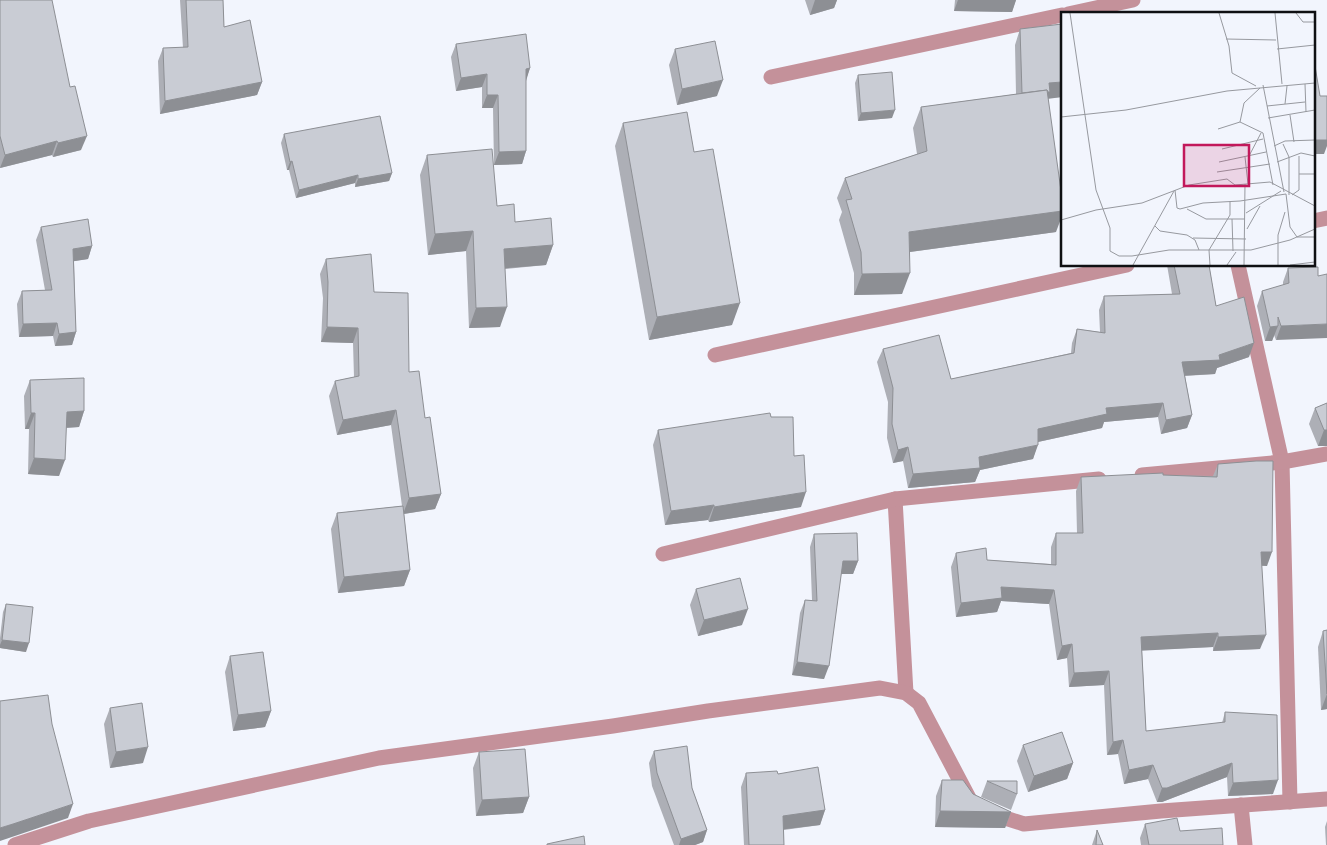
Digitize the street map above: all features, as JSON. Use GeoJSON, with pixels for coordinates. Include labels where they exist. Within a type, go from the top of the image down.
{"type":"FeatureCollection","features":[{"type":"Feature","properties":{"kind":"street"},"geometry":{"type":"LineString","coordinates":[[1077,12],[1133,0]]}},
{"type":"Feature","properties":{"kind":"street"},"geometry":{"type":"LineString","coordinates":[[770,77],[1061,15]]}},
{"type":"Feature","properties":{"kind":"street"},"geometry":{"type":"LineString","coordinates":[[1314,221],[1327,218]]}},
{"type":"Feature","properties":{"kind":"street"},"geometry":{"type":"LineString","coordinates":[[714,355],[1122,266]]}},
{"type":"Feature","properties":{"kind":"street"},"geometry":{"type":"LineString","coordinates":[[1238,266],[1282,462],[1290,802]]}},
{"type":"Feature","properties":{"kind":"street"},"geometry":{"type":"LineString","coordinates":[[663,554],[895,499],[1282,462],[1327,454]]}},
{"type":"Feature","properties":{"kind":"street"},"geometry":{"type":"LineString","coordinates":[[895,499],[906,693]]}},
{"type":"Feature","properties":{"kind":"street"},"geometry":{"type":"LineString","coordinates":[[14,845],[89,821],[379,758],[880,688],[906,693],[919,703],[971,802],[998,816],[1024,824],[1161,811],[1327,799]]}},
{"type":"Feature","properties":{"kind":"street"},"geometry":{"type":"LineString","coordinates":[[1241,805],[1245,845]]}},
{"type":"Feature","properties":{"kind":"building"},"geometry":{"type":"Polygon","coordinates":[[[0,0],[52,0],[70,87],[75,86],[87,136],[58,143],[57,141],[5,155],[0,136],[0,0]]]}},
{"type":"Feature","properties":{"kind":"building"},"geometry":{"type":"Polygon","coordinates":[[[186,0],[223,0],[224,27],[250,20],[262,82],[165,101],[163,48],[188,47],[186,0]]]}},
{"type":"Feature","properties":{"kind":"building"},"geometry":{"type":"Polygon","coordinates":[[[1061,24],[1061,82],[1049,83],[1050,92],[1047,90],[1022,93],[1020,29],[1061,24]]]}},
{"type":"Feature","properties":{"kind":"building"},"geometry":{"type":"Polygon","coordinates":[[[526,34],[530,68],[526,69],[526,151],[499,152],[498,95],[487,95],[487,74],[461,78],[456,44],[526,34]]]}},
{"type":"Feature","properties":{"kind":"building"},"geometry":{"type":"Polygon","coordinates":[[[715,41],[723,80],[682,89],[675,49],[715,41]]]}},
{"type":"Feature","properties":{"kind":"building"},"geometry":{"type":"Polygon","coordinates":[[[1314,60],[1320,96],[1327,96],[1327,140],[1314,140],[1314,60]]]}},
{"type":"Feature","properties":{"kind":"building"},"geometry":{"type":"Polygon","coordinates":[[[892,72],[895,110],[861,113],[858,75],[892,72]]]}},
{"type":"Feature","properties":{"kind":"building"},"geometry":{"type":"Polygon","coordinates":[[[1047,90],[1061,191],[1061,211],[909,232],[910,273],[862,274],[861,252],[846,200],[852,199],[845,178],[927,151],[921,107],[1047,90]]]}},
{"type":"Feature","properties":{"kind":"building"},"geometry":{"type":"Polygon","coordinates":[[[687,112],[694,152],[713,149],[740,303],[657,317],[623,123],[687,112]]]}},
{"type":"Feature","properties":{"kind":"building"},"geometry":{"type":"Polygon","coordinates":[[[380,116],[392,173],[358,179],[358,175],[299,190],[284,134],[380,116]]]}},
{"type":"Feature","properties":{"kind":"building"},"geometry":{"type":"Polygon","coordinates":[[[492,149],[497,206],[514,204],[515,222],[551,218],[553,245],[504,249],[507,307],[476,308],[473,231],[435,234],[427,155],[492,149]]]}},
{"type":"Feature","properties":{"kind":"building"},"geometry":{"type":"Polygon","coordinates":[[[88,219],[92,246],[73,249],[76,332],[59,334],[57,323],[23,324],[22,291],[52,290],[41,227],[88,219]]]}},
{"type":"Feature","properties":{"kind":"building"},"geometry":{"type":"Polygon","coordinates":[[[371,254],[374,292],[408,293],[409,372],[419,371],[425,418],[430,417],[441,494],[409,498],[396,410],[343,420],[335,381],[359,376],[358,328],[327,327],[328,282],[326,259],[371,254]]]}},
{"type":"Feature","properties":{"kind":"building"},"geometry":{"type":"Polygon","coordinates":[[[1174,266],[1209,266],[1216,306],[1244,297],[1254,343],[1219,355],[1220,360],[1182,362],[1192,415],[1166,420],[1163,403],[1106,408],[1107,414],[1038,429],[1038,445],[979,457],[980,468],[913,474],[908,447],[898,450],[892,424],[893,388],[883,349],[939,335],[951,379],[1074,353],[1077,329],[1105,333],[1104,296],[1180,294],[1174,266]]]}},
{"type":"Feature","properties":{"kind":"building"},"geometry":{"type":"Polygon","coordinates":[[[1318,267],[1318,276],[1327,274],[1327,324],[1281,326],[1278,317],[1278,326],[1270,327],[1262,291],[1289,283],[1288,268],[1318,267]]]}},
{"type":"Feature","properties":{"kind":"building"},"geometry":{"type":"Polygon","coordinates":[[[84,378],[84,411],[67,412],[65,460],[34,458],[35,413],[31,413],[30,380],[84,378]]]}},
{"type":"Feature","properties":{"kind":"building"},"geometry":{"type":"Polygon","coordinates":[[[1327,403],[1327,430],[1324,430],[1315,408],[1327,403]]]}},
{"type":"Feature","properties":{"kind":"building"},"geometry":{"type":"Polygon","coordinates":[[[770,413],[771,417],[793,417],[794,456],[804,455],[806,492],[714,507],[714,505],[671,511],[658,430],[770,413]]]}},
{"type":"Feature","properties":{"kind":"building"},"geometry":{"type":"Polygon","coordinates":[[[1273,461],[1272,552],[1261,552],[1266,635],[1218,637],[1218,633],[1141,637],[1146,731],[1225,722],[1225,712],[1277,715],[1278,780],[1233,783],[1232,763],[1167,788],[1162,788],[1153,765],[1129,770],[1123,740],[1113,742],[1109,671],[1074,673],[1072,644],[1062,646],[1054,590],[1001,587],[1002,598],[961,603],[956,553],[986,548],[987,560],[1056,565],[1056,533],[1083,533],[1081,477],[1163,473],[1163,475],[1217,477],[1218,464],[1273,461]]]}},
{"type":"Feature","properties":{"kind":"building"},"geometry":{"type":"Polygon","coordinates":[[[403,506],[410,570],[344,577],[337,513],[403,506]]]}},
{"type":"Feature","properties":{"kind":"building"},"geometry":{"type":"Polygon","coordinates":[[[857,533],[858,561],[843,561],[829,666],[797,662],[805,600],[817,601],[814,534],[857,533]]]}},
{"type":"Feature","properties":{"kind":"building"},"geometry":{"type":"Polygon","coordinates":[[[740,578],[748,609],[704,620],[696,589],[740,578]]]}},
{"type":"Feature","properties":{"kind":"building"},"geometry":{"type":"Polygon","coordinates":[[[6,604],[33,607],[29,643],[2,640],[6,604]]]}},
{"type":"Feature","properties":{"kind":"building"},"geometry":{"type":"Polygon","coordinates":[[[1327,630],[1327,694],[1323,631],[1327,630]]]}},
{"type":"Feature","properties":{"kind":"building"},"geometry":{"type":"Polygon","coordinates":[[[263,652],[271,711],[238,715],[230,656],[263,652]]]}},
{"type":"Feature","properties":{"kind":"building"},"geometry":{"type":"Polygon","coordinates":[[[48,695],[52,724],[73,804],[0,828],[0,701],[48,695]]]}},
{"type":"Feature","properties":{"kind":"building"},"geometry":{"type":"Polygon","coordinates":[[[142,703],[148,747],[116,752],[110,708],[142,703]]]}},
{"type":"Feature","properties":{"kind":"building"},"geometry":{"type":"Polygon","coordinates":[[[1062,732],[1073,763],[1034,776],[1023,745],[1062,732]]]}},
{"type":"Feature","properties":{"kind":"building"},"geometry":{"type":"Polygon","coordinates":[[[687,746],[692,788],[707,830],[681,839],[657,773],[654,751],[687,746]]]}},
{"type":"Feature","properties":{"kind":"building"},"geometry":{"type":"Polygon","coordinates":[[[525,749],[529,797],[482,800],[479,752],[525,749]]]}},
{"type":"Feature","properties":{"kind":"building"},"geometry":{"type":"Polygon","coordinates":[[[818,767],[825,810],[783,816],[784,845],[749,845],[746,773],[777,771],[778,774],[818,767]]]}},
{"type":"Feature","properties":{"kind":"building"},"geometry":{"type":"Polygon","coordinates":[[[942,780],[963,780],[973,794],[1011,812],[940,811],[942,780]]]}},
{"type":"Feature","properties":{"kind":"building"},"geometry":{"type":"Polygon","coordinates":[[[987,781],[1017,781],[1017,794],[987,781]]]}},
{"type":"Feature","properties":{"kind":"building"},"geometry":{"type":"Polygon","coordinates":[[[1177,818],[1180,831],[1222,828],[1223,845],[1149,845],[1145,824],[1177,818]]]}},
{"type":"Feature","properties":{"kind":"building"},"geometry":{"type":"Polygon","coordinates":[[[1097,830],[1103,845],[1096,845],[1097,830]]]}},
{"type":"Feature","properties":{"kind":"building"},"geometry":{"type":"Polygon","coordinates":[[[584,836],[585,845],[547,845],[547,844],[584,836]]]}}]}
